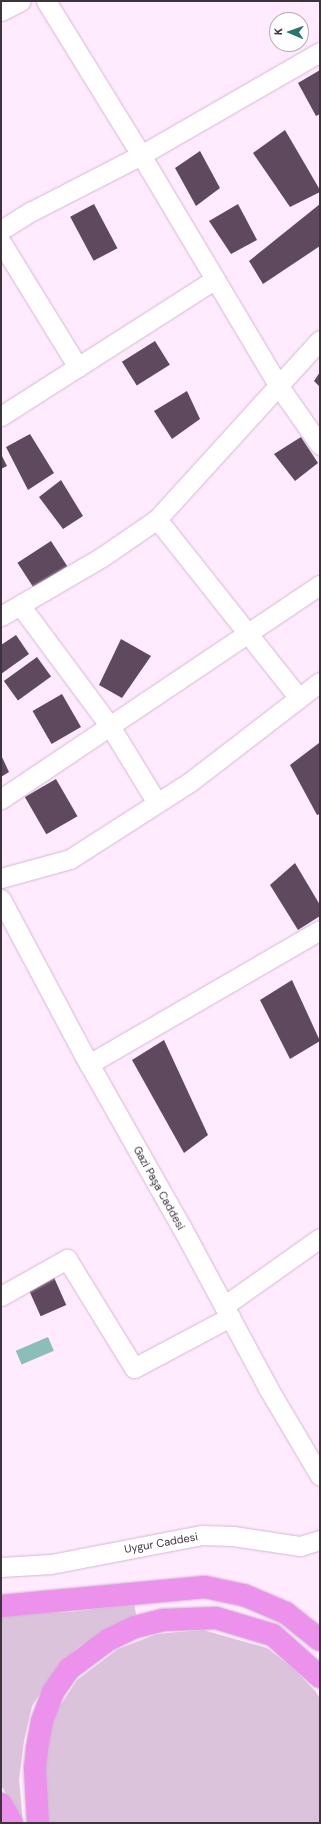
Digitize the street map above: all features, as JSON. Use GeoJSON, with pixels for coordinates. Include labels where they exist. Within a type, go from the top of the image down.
{"type":"FeatureCollection","features":[{"type":"Feature","properties":{"kind":"highway"},"geometry":{"type":"LineString","coordinates":[[1,1606],[205,1588],[244,1595],[286,1613],[320,1640]]}},
{"type":"Feature","properties":{"kind":"highway"},"geometry":{"type":"LineString","coordinates":[[38,1823],[35,1768],[37,1749],[42,1721],[53,1692],[69,1669],[108,1640],[135,1627],[164,1620],[216,1618],[274,1635],[317,1671],[320,1677]]}},
{"type":"Feature","properties":{"kind":"highway"},"geometry":{"type":"LineString","coordinates":[[1,1804],[12,1823]]}},
{"type":"Feature","properties":{"kind":"street"},"geometry":{"type":"LineString","coordinates":[[1,11],[21,1]]}},
{"type":"Feature","properties":{"kind":"street"},"geometry":{"type":"LineString","coordinates":[[46,1],[141,155],[278,386],[320,445]]}},
{"type":"Feature","properties":{"kind":"street"},"geometry":{"type":"LineString","coordinates":[[1,230],[32,211],[141,155],[320,52]]}},
{"type":"Feature","properties":{"kind":"street"},"geometry":{"type":"LineString","coordinates":[[1,242],[78,367]]}},
{"type":"Feature","properties":{"kind":"street"},"geometry":{"type":"LineString","coordinates":[[1,416],[215,280]]}},
{"type":"Feature","properties":{"kind":"street"},"geometry":{"type":"LineString","coordinates":[[1,616],[102,557],[157,519],[320,340]]}},
{"type":"Feature","properties":{"kind":"street"},"geometry":{"type":"LineString","coordinates":[[157,519],[299,698]]}},
{"type":"Feature","properties":{"kind":"street"},"geometry":{"type":"LineString","coordinates":[[1,798],[320,585]]}},
{"type":"Feature","properties":{"kind":"street"},"geometry":{"type":"LineString","coordinates":[[20,605],[110,726],[157,803]]}},
{"type":"Feature","properties":{"kind":"street"},"geometry":{"type":"LineString","coordinates":[[1,878],[70,859],[190,782],[320,682]]}},
{"type":"Feature","properties":{"kind":"street","name":"Gazi Paşa Caddesi"},"geometry":{"type":"LineString","coordinates":[[1,899],[89,1064],[320,1476]]}},
{"type":"Feature","properties":{"kind":"street"},"geometry":{"type":"LineString","coordinates":[[89,1064],[320,930]]}},
{"type":"Feature","properties":{"kind":"street"},"geometry":{"type":"LineString","coordinates":[[1,1296],[67,1259],[134,1368],[227,1312],[320,1238]]}},
{"type":"Feature","properties":{"kind":"street","name":"Uygur Caddesi"},"geometry":{"type":"LineString","coordinates":[[1,1567],[51,1564],[202,1535],[233,1536],[300,1546],[320,1540]]}},
{"type":"Feature","properties":{"kind":"shaded area"},"geometry":{"type":"Polygon","coordinates":[[[48,1337],[54,1351],[22,1364],[16,1351],[48,1337]]]}},
{"type":"Feature","properties":{"kind":"shaded area"},"geometry":{"type":"Polygon","coordinates":[[[134,1604],[136,1614],[78,1647],[54,1672],[32,1706],[24,1741],[19,1780],[23,1823],[1,1785],[1,1615],[72,1612],[134,1604]]]}},
{"type":"Feature","properties":{"kind":"shaded area"},"geometry":{"type":"Polygon","coordinates":[[[203,1630],[267,1648],[292,1667],[316,1692],[320,1699],[320,1823],[48,1823],[44,1747],[58,1709],[77,1680],[118,1649],[157,1634],[203,1630]]]}},
{"type":"Feature","properties":{"kind":"building"},"geometry":{"type":"Polygon","coordinates":[[[320,70],[320,114],[316,116],[298,83],[320,70]]]}},
{"type":"Feature","properties":{"kind":"building"},"geometry":{"type":"Polygon","coordinates":[[[285,130],[320,190],[320,192],[290,207],[253,153],[285,130]]]}},
{"type":"Feature","properties":{"kind":"building"},"geometry":{"type":"Polygon","coordinates":[[[200,151],[220,188],[196,206],[175,168],[200,151]]]}},
{"type":"Feature","properties":{"kind":"building"},"geometry":{"type":"Polygon","coordinates":[[[94,204],[117,248],[94,261],[70,217],[94,204]]]}},
{"type":"Feature","properties":{"kind":"building"},"geometry":{"type":"Polygon","coordinates":[[[238,204],[257,240],[231,254],[209,221],[238,204]]]}},
{"type":"Feature","properties":{"kind":"building"},"geometry":{"type":"Polygon","coordinates":[[[320,204],[320,246],[263,284],[249,261],[320,204]]]}},
{"type":"Feature","properties":{"kind":"building"},"geometry":{"type":"Polygon","coordinates":[[[155,341],[170,365],[137,385],[122,362],[155,341]]]}},
{"type":"Feature","properties":{"kind":"building"},"geometry":{"type":"Polygon","coordinates":[[[320,372],[320,387],[314,381],[320,372]]]}},
{"type":"Feature","properties":{"kind":"building"},"geometry":{"type":"Polygon","coordinates":[[[187,391],[200,419],[172,439],[154,411],[187,391]]]}},
{"type":"Feature","properties":{"kind":"building"},"geometry":{"type":"Polygon","coordinates":[[[30,434],[54,473],[28,490],[6,447],[30,434]]]}},
{"type":"Feature","properties":{"kind":"building"},"geometry":{"type":"Polygon","coordinates":[[[301,437],[318,463],[295,481],[274,454],[301,437]]]}},
{"type":"Feature","properties":{"kind":"building"},"geometry":{"type":"Polygon","coordinates":[[[1,454],[7,466],[1,469],[1,454]]]}},
{"type":"Feature","properties":{"kind":"building"},"geometry":{"type":"Polygon","coordinates":[[[61,480],[83,516],[63,529],[39,497],[61,480]]]}},
{"type":"Feature","properties":{"kind":"building"},"geometry":{"type":"Polygon","coordinates":[[[51,541],[67,566],[34,588],[17,563],[51,541]]]}},
{"type":"Feature","properties":{"kind":"building"},"geometry":{"type":"Polygon","coordinates":[[[16,635],[29,654],[1,674],[1,645],[16,635]]]}},
{"type":"Feature","properties":{"kind":"building"},"geometry":{"type":"Polygon","coordinates":[[[121,639],[151,656],[122,698],[99,685],[121,639]]]}},
{"type":"Feature","properties":{"kind":"building"},"geometry":{"type":"Polygon","coordinates":[[[37,657],[51,676],[18,701],[4,681],[37,657]]]}},
{"type":"Feature","properties":{"kind":"building"},"geometry":{"type":"Polygon","coordinates":[[[62,694],[81,727],[52,744],[33,711],[62,694]]]}},
{"type":"Feature","properties":{"kind":"building"},"geometry":{"type":"Polygon","coordinates":[[[319,743],[320,814],[317,815],[290,765],[319,743]]]}},
{"type":"Feature","properties":{"kind":"building"},"geometry":{"type":"Polygon","coordinates":[[[1,755],[9,772],[1,777],[1,755]]]}},
{"type":"Feature","properties":{"kind":"building"},"geometry":{"type":"Polygon","coordinates":[[[56,779],[78,816],[46,834],[25,797],[56,779]]]}},
{"type":"Feature","properties":{"kind":"building"},"geometry":{"type":"Polygon","coordinates":[[[295,863],[320,905],[320,916],[298,930],[270,885],[295,863]]]}},
{"type":"Feature","properties":{"kind":"building"},"geometry":{"type":"Polygon","coordinates":[[[292,980],[320,1041],[290,1059],[260,1000],[292,980]]]}},
{"type":"Feature","properties":{"kind":"building"},"geometry":{"type":"Polygon","coordinates":[[[164,1040],[208,1135],[184,1153],[132,1060],[164,1040]]]}},
{"type":"Feature","properties":{"kind":"building"},"geometry":{"type":"Polygon","coordinates":[[[52,1273],[66,1305],[41,1316],[26,1284],[52,1273]]]}}]}
